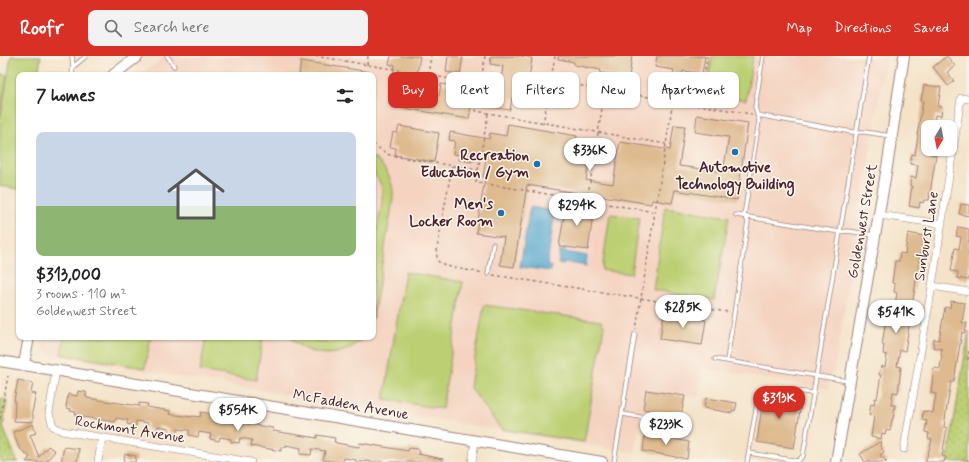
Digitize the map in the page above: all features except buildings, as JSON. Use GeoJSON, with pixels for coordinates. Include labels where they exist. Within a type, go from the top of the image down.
{"type":"FeatureCollection","features":[{"type":"Feature","properties":{"kind":"street","name":"Goldenwest Street"},"geometry":{"type":"LineString","coordinates":[[836,462],[879,215],[904,56]]}},
{"type":"Feature","properties":{"kind":"street"},"geometry":{"type":"LineString","coordinates":[[116,72],[132,58]]}},
{"type":"Feature","properties":{"kind":"street","name":"Sunburst Lane"},"geometry":{"type":"LineString","coordinates":[[904,449],[932,286],[961,98],[969,99]]}},
{"type":"Feature","properties":{"kind":"street"},"geometry":{"type":"LineString","coordinates":[[879,215],[942,224]]}},
{"type":"Feature","properties":{"kind":"street"},"geometry":{"type":"LineString","coordinates":[[932,286],[969,292]]}},
{"type":"Feature","properties":{"kind":"street"},"geometry":{"type":"LineString","coordinates":[[24,364],[28,340]]}},
{"type":"Feature","properties":{"kind":"street","name":"McFadden Avenue"},"geometry":{"type":"LineString","coordinates":[[0,361],[602,462]]}},
{"type":"Feature","properties":{"kind":"street","name":"Rockmont Avenue"},"geometry":{"type":"LineString","coordinates":[[56,370],[49,413],[53,426],[62,431],[251,462]]}},
{"type":"Feature","properties":{"kind":"street"},"geometry":{"type":"LineString","coordinates":[[98,462],[102,438]]}},
{"type":"Feature","properties":{"kind":"street"},"geometry":{"type":"LineString","coordinates":[[472,462],[475,440]]}},
{"type":"Feature","properties":{"kind":"lane"},"geometry":{"type":"LineString","coordinates":[[72,56],[72,72]]}},
{"type":"Feature","properties":{"kind":"lane"},"geometry":{"type":"LineString","coordinates":[[73,67],[86,56]]}},
{"type":"Feature","properties":{"kind":"lane"},"geometry":{"type":"LineString","coordinates":[[167,56],[174,66]]}},
{"type":"Feature","properties":{"kind":"lane"},"geometry":{"type":"LineString","coordinates":[[727,360],[748,221],[744,216],[759,121],[755,107],[764,56]]}},
{"type":"Feature","properties":{"kind":"lane"},"geometry":{"type":"LineString","coordinates":[[749,453],[798,461],[803,456],[869,56]]}},
{"type":"Feature","properties":{"kind":"lane"},"geometry":{"type":"LineString","coordinates":[[757,115],[852,132],[892,136]]}},
{"type":"Feature","properties":{"kind":"lane"},"geometry":{"type":"LineString","coordinates":[[736,215],[840,232],[848,231],[875,235]]}},
{"type":"Feature","properties":{"kind":"lane"},"geometry":{"type":"LineString","coordinates":[[488,274],[493,244]]}},
{"type":"Feature","properties":{"kind":"lane"},"geometry":{"type":"LineString","coordinates":[[614,462],[635,334]]}},
{"type":"Feature","properties":{"kind":"lane"},"geometry":{"type":"LineString","coordinates":[[715,359],[849,381]]}},
{"type":"Feature","properties":{"kind":"lane"},"geometry":{"type":"LineString","coordinates":[[747,462],[758,392],[765,388],[814,393]]}},
{"type":"Feature","properties":{"kind":"lane"},"geometry":{"type":"LineString","coordinates":[[622,414],[680,424]]}},
{"type":"Feature","properties":{"kind":"path"},"geometry":{"type":"LineString","coordinates":[[315,56],[410,72]]}},
{"type":"Feature","properties":{"kind":"path"},"geometry":{"type":"LineString","coordinates":[[367,65],[368,56]]}},
{"type":"Feature","properties":{"kind":"path"},"geometry":{"type":"LineString","coordinates":[[428,72],[431,56]]}},
{"type":"Feature","properties":{"kind":"path"},"geometry":{"type":"LineString","coordinates":[[483,72],[485,56]]}},
{"type":"Feature","properties":{"kind":"path"},"geometry":{"type":"LineString","coordinates":[[552,72],[554,56]]}},
{"type":"Feature","properties":{"kind":"path"},"geometry":{"type":"LineString","coordinates":[[705,72],[707,56]]}},
{"type":"Feature","properties":{"kind":"path"},"geometry":{"type":"LineString","coordinates":[[477,108],[476,111],[488,114],[666,144]]}},
{"type":"Feature","properties":{"kind":"path"},"geometry":{"type":"LineString","coordinates":[[543,124],[546,108]]}},
{"type":"Feature","properties":{"kind":"path"},"geometry":{"type":"LineString","coordinates":[[587,201],[602,108]]}},
{"type":"Feature","properties":{"kind":"path"},"geometry":{"type":"LineString","coordinates":[[635,334],[672,108]]}},
{"type":"Feature","properties":{"kind":"path"},"geometry":{"type":"LineString","coordinates":[[713,108],[757,115]]}},
{"type":"Feature","properties":{"kind":"path"},"geometry":{"type":"LineString","coordinates":[[488,114],[476,182],[655,212]]}},
{"type":"Feature","properties":{"kind":"path"},"geometry":{"type":"LineString","coordinates":[[376,146],[387,154],[478,170]]}},
{"type":"Feature","properties":{"kind":"path"},"geometry":{"type":"LineString","coordinates":[[452,166],[437,249],[438,261],[445,266],[734,313]]}},
{"type":"Feature","properties":{"kind":"path"},"geometry":{"type":"LineString","coordinates":[[969,351],[969,361]]}},
{"type":"Feature","properties":{"kind":"path"},"geometry":{"type":"LineString","coordinates":[[0,419],[8,376]]}},
{"type":"Feature","properties":{"kind":"path"},"geometry":{"type":"LineString","coordinates":[[967,462],[969,456]]}},
{"type":"Feature","properties":{"kind":"shaded area"},"geometry":{"type":"Polygon","coordinates":[[[165,56],[886,56],[834,373],[831,373],[828,389],[703,368],[699,397],[645,389],[635,453],[51,355],[46,351],[43,345],[44,340],[376,340],[376,72],[144,72],[165,56]]]}},
{"type":"Feature","properties":{"kind":"green space"},"geometry":{"type":"Polygon","coordinates":[[[11,56],[41,56],[38,72],[16,72],[16,189],[0,186],[0,122],[11,56]]]}},
{"type":"Feature","properties":{"kind":"green space"},"geometry":{"type":"Polygon","coordinates":[[[712,56],[753,56],[746,100],[739,99],[739,72],[709,72],[712,56]]]}},
{"type":"Feature","properties":{"kind":"green space"},"geometry":{"type":"Polygon","coordinates":[[[0,74],[7,75],[0,115],[0,74]]]}},
{"type":"Feature","properties":{"kind":"green space"},"geometry":{"type":"Polygon","coordinates":[[[376,160],[387,172],[393,192],[376,301],[376,236],[382,202],[381,185],[376,176],[376,160]]]}},
{"type":"Feature","properties":{"kind":"green space"},"geometry":{"type":"Polygon","coordinates":[[[665,207],[729,217],[714,300],[653,290],[665,207]]]}},
{"type":"Feature","properties":{"kind":"green space"},"geometry":{"type":"Polygon","coordinates":[[[610,214],[639,218],[631,274],[602,270],[610,214]]]}},
{"type":"Feature","properties":{"kind":"green space"},"geometry":{"type":"Polygon","coordinates":[[[405,272],[463,282],[442,409],[384,399],[405,272]]]}},
{"type":"Feature","properties":{"kind":"green space"},"geometry":{"type":"Polygon","coordinates":[[[484,305],[601,321],[604,326],[584,442],[501,429],[470,387],[484,305]]]}},
{"type":"Feature","properties":{"kind":"green space"},"geometry":{"type":"Polygon","coordinates":[[[969,331],[969,462],[947,462],[969,331]]]}},
{"type":"Feature","properties":{"kind":"green space"},"geometry":{"type":"Polygon","coordinates":[[[63,340],[150,340],[145,368],[61,354],[63,340]]]}},
{"type":"Feature","properties":{"kind":"green space"},"geometry":{"type":"Polygon","coordinates":[[[205,340],[263,340],[256,380],[200,371],[205,340]]]}},
{"type":"Feature","properties":{"kind":"green space"},"geometry":{"type":"Polygon","coordinates":[[[293,340],[314,340],[327,343],[339,340],[360,340],[346,350],[331,354],[323,354],[308,350],[293,340]]]}},
{"type":"Feature","properties":{"kind":"green space"},"geometry":{"type":"Polygon","coordinates":[[[0,399],[7,400],[3,427],[17,461],[19,462],[0,462],[0,399]]]}},
{"type":"Feature","properties":{"kind":"water"},"geometry":{"type":"Polygon","coordinates":[[[530,207],[555,211],[547,265],[552,267],[551,271],[520,267],[530,207]]]}},
{"type":"Feature","properties":{"kind":"water"},"geometry":{"type":"Polygon","coordinates":[[[560,251],[587,256],[586,266],[564,262],[563,264],[558,263],[560,251]]]}},
{"type":"Feature","properties":{"kind":"place","name":"Automotive Technology Building"},"geometry":{"type":"Point","coordinates":[735,152]}},
{"type":"Feature","properties":{"kind":"place","name":"Recreation Education / Gym"},"geometry":{"type":"Point","coordinates":[537,164]}},
{"type":"Feature","properties":{"kind":"place","name":"Men's Locker Room"},"geometry":{"type":"Point","coordinates":[501,213]}}]}
